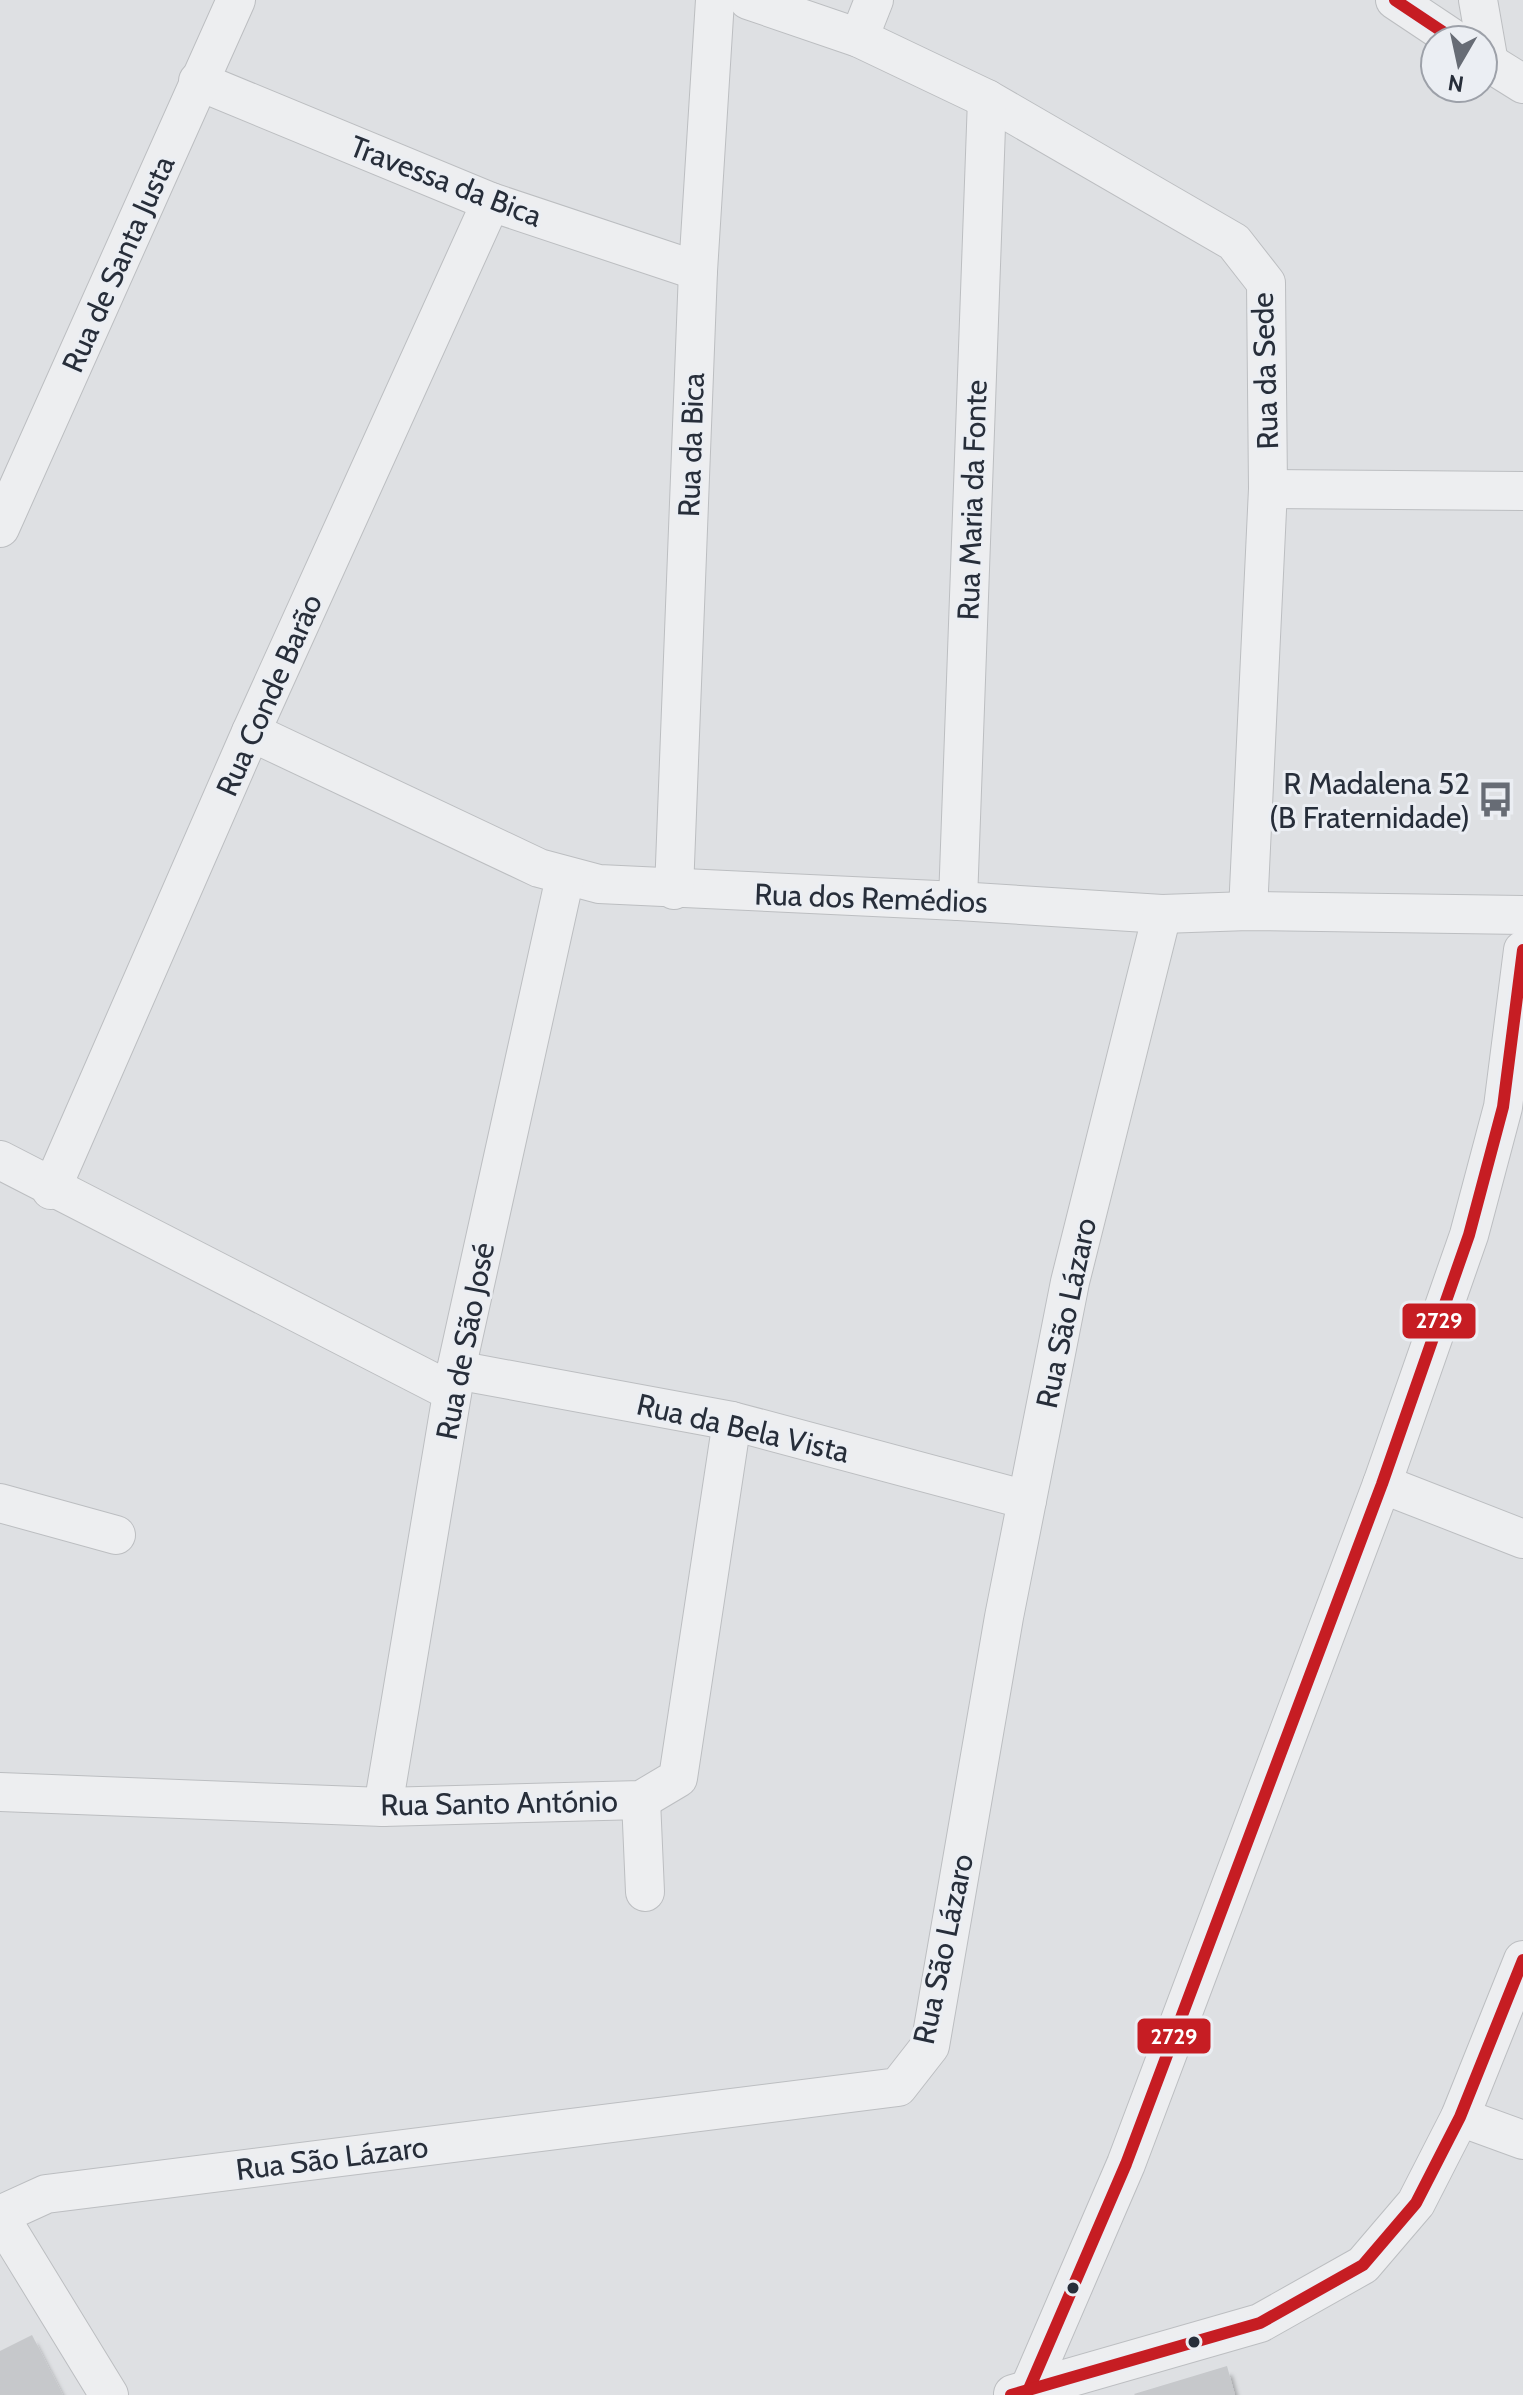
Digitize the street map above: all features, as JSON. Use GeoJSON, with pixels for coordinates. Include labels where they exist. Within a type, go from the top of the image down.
{"type":"FeatureCollection","features":[{"type":"Feature","properties":{"kind":"street","name":"Rua de Santa Justa"},"geometry":{"type":"LineString","coordinates":[[0,528],[236,0]]}},
{"type":"Feature","properties":{"kind":"street","name":"Rua da Bica"},"geometry":{"type":"LineString","coordinates":[[674,890],[698,271],[715,0]]}},
{"type":"Feature","properties":{"kind":"street","name":"Rua da Sede"},"geometry":{"type":"LineString","coordinates":[[748,0],[859,38],[987,99],[1234,242],[1266,283],[1268,489],[1248,911]]}},
{"type":"Feature","properties":{"kind":"street"},"geometry":{"type":"LineString","coordinates":[[859,38],[874,0]]}},
{"type":"Feature","properties":{"kind":"street"},"geometry":{"type":"LineString","coordinates":[[1395,0],[1431,24]]}},
{"type":"Feature","properties":{"kind":"street"},"geometry":{"type":"LineString","coordinates":[[1478,0],[1481,24]]}},
{"type":"Feature","properties":{"kind":"street"},"geometry":{"type":"LineString","coordinates":[[1499,69],[1523,84]]}},
{"type":"Feature","properties":{"kind":"street","name":"Travessa da Bica"},"geometry":{"type":"LineString","coordinates":[[198,81],[491,202],[698,271]]}},
{"type":"Feature","properties":{"kind":"street","name":"Rua Maria da Fonte"},"geometry":{"type":"LineString","coordinates":[[958,901],[987,99]]}},
{"type":"Feature","properties":{"kind":"street","name":"Rua Conde Barão"},"geometry":{"type":"LineString","coordinates":[[51,1190],[251,732],[491,202]]}},
{"type":"Feature","properties":{"kind":"street"},"geometry":{"type":"LineString","coordinates":[[1268,489],[1523,491]]}},
{"type":"Feature","properties":{"kind":"street","name":"Rua dos Remédios"},"geometry":{"type":"LineString","coordinates":[[251,732],[565,877],[674,890],[958,901],[1162,914],[1248,911],[1523,915]]}},
{"type":"Feature","properties":{"kind":"street","name":"Rua de São José"},"geometry":{"type":"LineString","coordinates":[[383,1807],[454,1381],[565,877]]}},
{"type":"Feature","properties":{"kind":"street","name":"Rua São Lázaro"},"geometry":{"type":"LineString","coordinates":[[0,2216],[46,2194],[898,2087],[930,2046],[1027,1500],[1070,1282],[1162,914]]}},
{"type":"Feature","properties":{"kind":"street"},"geometry":{"type":"LineString","coordinates":[[1020,2392],[1126,2164],[1382,1484],[1469,1235],[1503,1107],[1523,950]]}},
{"type":"Feature","properties":{"kind":"street","name":"Rua da Bela Vista"},"geometry":{"type":"LineString","coordinates":[[0,1160],[51,1190],[454,1381],[732,1421],[1027,1500]]}},
{"type":"Feature","properties":{"kind":"street","name":"Rua Santo António"},"geometry":{"type":"LineString","coordinates":[[0,1792],[383,1807],[641,1800],[678,1778],[732,1421]]}},
{"type":"Feature","properties":{"kind":"street"},"geometry":{"type":"LineString","coordinates":[[1382,1484],[1523,1539]]}},
{"type":"Feature","properties":{"kind":"street"},"geometry":{"type":"LineString","coordinates":[[0,1503],[116,1535]]}},
{"type":"Feature","properties":{"kind":"street"},"geometry":{"type":"LineString","coordinates":[[641,1800],[645,1892]]}},
{"type":"Feature","properties":{"kind":"street"},"geometry":{"type":"LineString","coordinates":[[1020,2392],[1260,2323],[1363,2265],[1416,2203],[1460,2117],[1523,1960]]}},
{"type":"Feature","properties":{"kind":"street"},"geometry":{"type":"LineString","coordinates":[[1460,2117],[1523,2140]]}},
{"type":"Feature","properties":{"kind":"street"},"geometry":{"type":"LineString","coordinates":[[0,2216],[109,2395]]}},
{"type":"Feature","properties":{"kind":"building"},"geometry":{"type":"Polygon","coordinates":[[[32,2335],[63,2395],[0,2395],[0,2351],[32,2335]]]}},
{"type":"Feature","properties":{"kind":"building"},"geometry":{"type":"Polygon","coordinates":[[[1227,2366],[1235,2395],[1134,2394],[1227,2366]]]}},
{"type":"Feature","properties":{"kind":"transit line","name":"2729"},"geometry":{"type":"LineString","coordinates":[[1395,0],[1431,24]]}},
{"type":"Feature","properties":{"kind":"transit line","name":"2729"},"geometry":{"type":"LineString","coordinates":[[1029,2389],[1126,2164],[1382,1484],[1469,1235],[1503,1107],[1523,950]]}},
{"type":"Feature","properties":{"kind":"transit line","name":"2729"},"geometry":{"type":"LineString","coordinates":[[1011,2395],[1260,2323],[1363,2265],[1416,2203],[1460,2117],[1523,1960]]}},
{"type":"Feature","properties":{"kind":"place","name":"R Madalena 52 (B Fraternidade)"},"geometry":{"type":"Point","coordinates":[1496,800]}}]}
